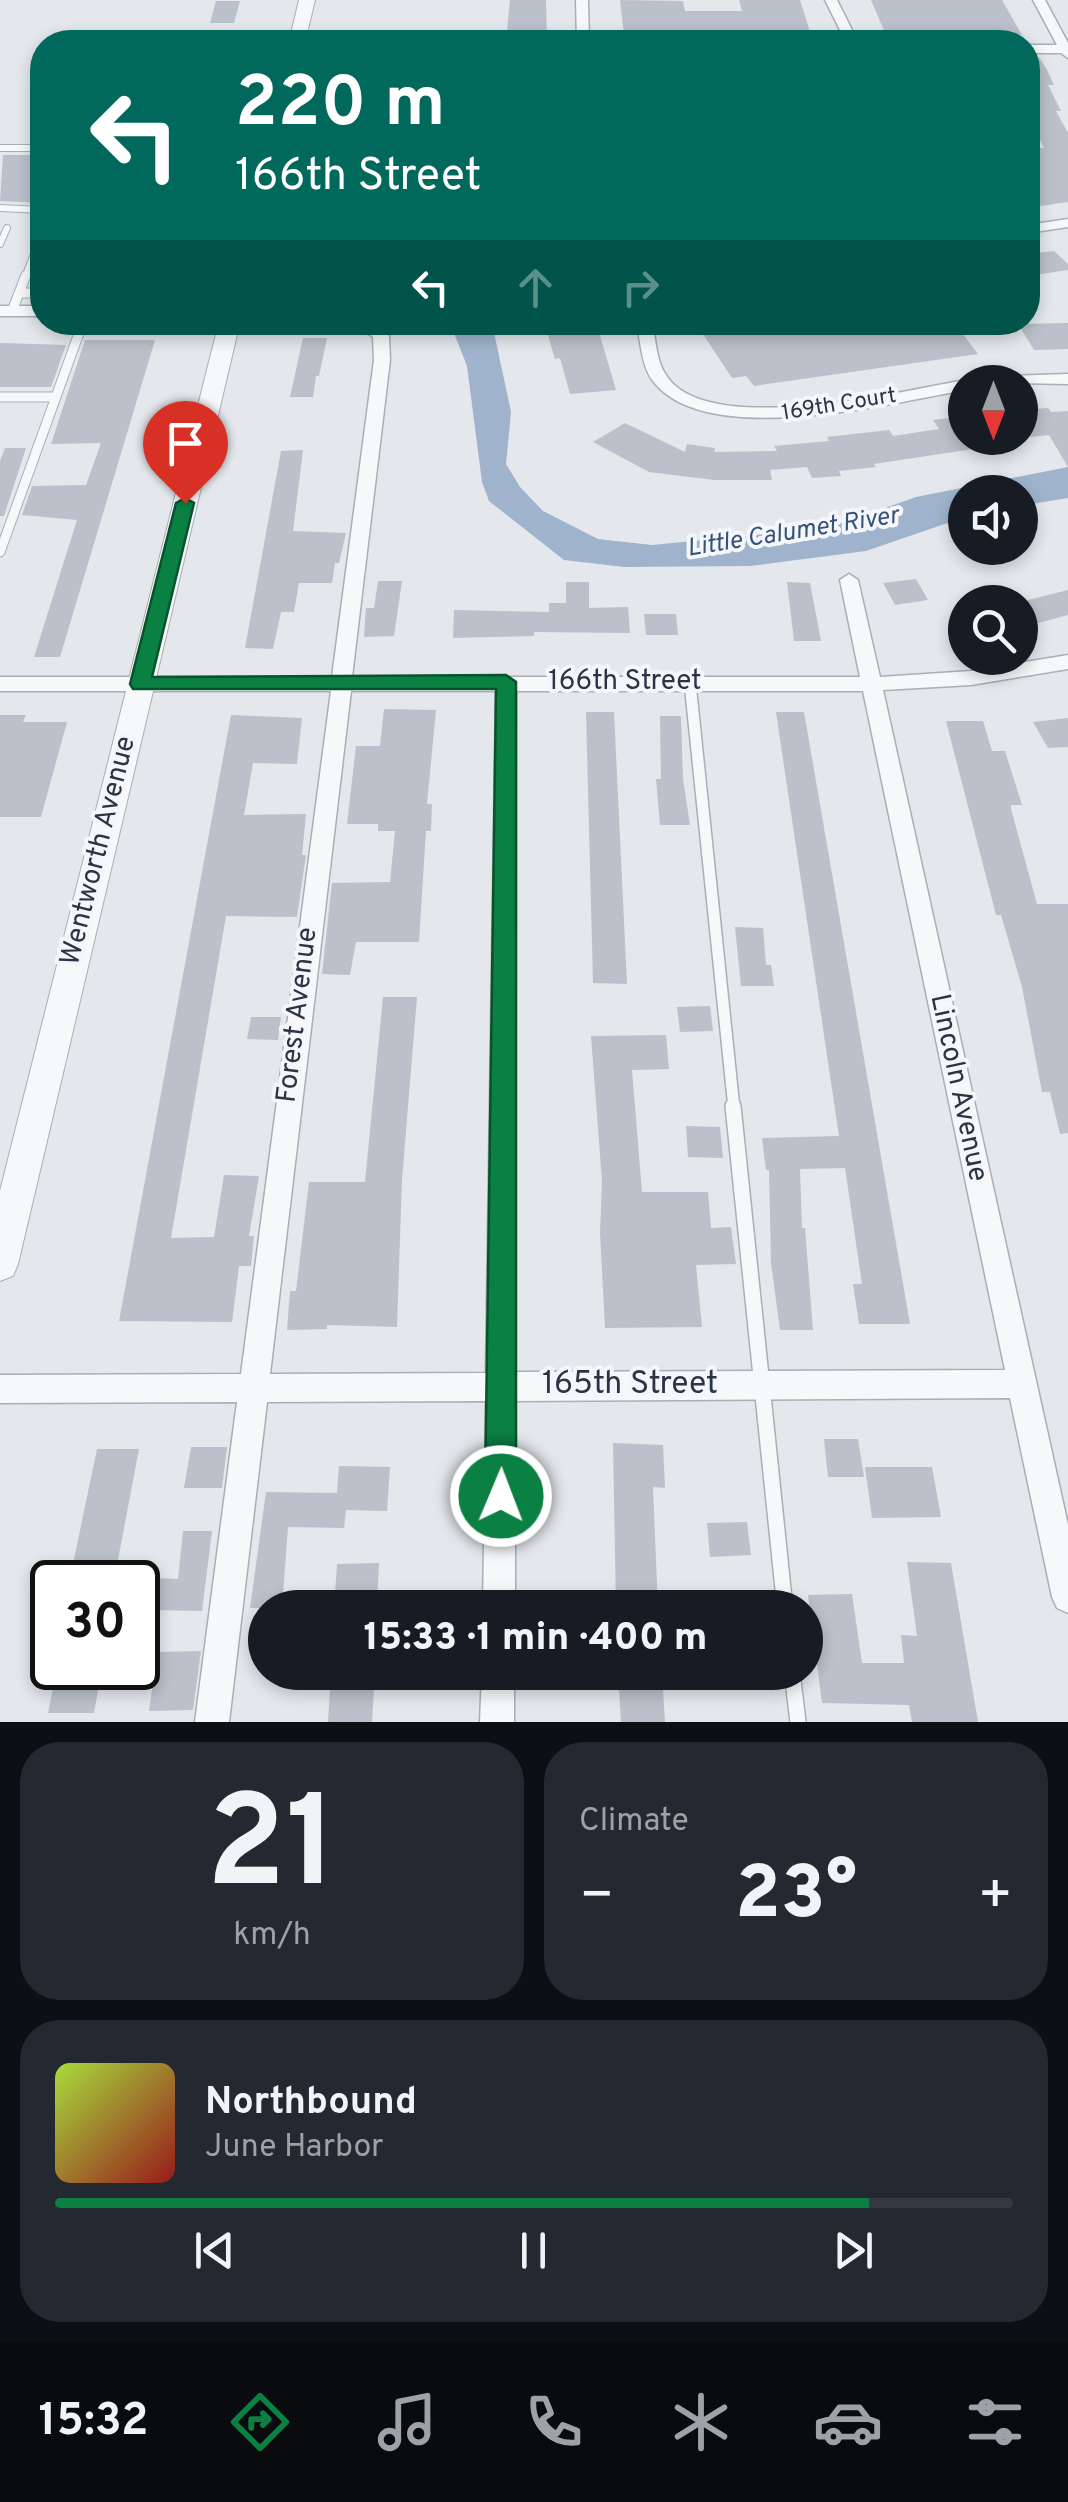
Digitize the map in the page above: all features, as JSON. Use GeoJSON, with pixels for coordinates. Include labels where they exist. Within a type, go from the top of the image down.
{"type":"FeatureCollection","features":[{"type":"Feature","properties":{"kind":"street"},"geometry":{"type":"LineString","coordinates":[[300,30],[307,0]]}},
{"type":"Feature","properties":{"kind":"street"},"geometry":{"type":"LineString","coordinates":[[582,0],[583,30]]}},
{"type":"Feature","properties":{"kind":"street"},"geometry":{"type":"LineString","coordinates":[[831,0],[846,30]]}},
{"type":"Feature","properties":{"kind":"street"},"geometry":{"type":"LineString","coordinates":[[1038,0],[1067,52]]}},
{"type":"Feature","properties":{"kind":"street"},"geometry":{"type":"LineString","coordinates":[[1040,51],[1067,52]]}},
{"type":"Feature","properties":{"kind":"street"},"geometry":{"type":"LineString","coordinates":[[1040,228],[1068,224]]}},
{"type":"Feature","properties":{"kind":"street","name":"Wentworth Avenue"},"geometry":{"type":"LineString","coordinates":[[0,1264],[227,335]]}},
{"type":"Feature","properties":{"kind":"street","name":"Forest Avenue"},"geometry":{"type":"LineString","coordinates":[[212,1722],[382,360],[380,335]]}},
{"type":"Feature","properties":{"kind":"street","name":"169th Court"},"geometry":{"type":"LineString","coordinates":[[648,335],[660,380],[684,400],[712,408],[769,416],[948,388]]}},
{"type":"Feature","properties":{"kind":"street"},"geometry":{"type":"LineString","coordinates":[[1038,380],[1068,379]]}},
{"type":"Feature","properties":{"kind":"street","name":"Lincoln Avenue"},"geometry":{"type":"LineString","coordinates":[[849,580],[1068,1597]]}},
{"type":"Feature","properties":{"kind":"street","name":"166th Street"},"geometry":{"type":"LineString","coordinates":[[0,684],[871,684],[970,678],[1068,662]]}},
{"type":"Feature","properties":{"kind":"street"},"geometry":{"type":"LineString","coordinates":[[499,1590],[506,682]]}},
{"type":"Feature","properties":{"kind":"street","name":"165th Street"},"geometry":{"type":"LineString","coordinates":[[0,1389],[1021,1384]]}},
{"type":"Feature","properties":{"kind":"street"},"geometry":{"type":"LineString","coordinates":[[497,1722],[498,1690]]}},
{"type":"Feature","properties":{"kind":"lane"},"geometry":{"type":"LineString","coordinates":[[0,148],[30,148]]}},
{"type":"Feature","properties":{"kind":"lane"},"geometry":{"type":"LineString","coordinates":[[0,208],[30,209]]}},
{"type":"Feature","properties":{"kind":"lane"},"geometry":{"type":"LineString","coordinates":[[0,244],[6,228]]}},
{"type":"Feature","properties":{"kind":"lane"},"geometry":{"type":"LineString","coordinates":[[6,311],[19,293],[30,265]]}},
{"type":"Feature","properties":{"kind":"lane"},"geometry":{"type":"LineString","coordinates":[[19,293],[30,293]]}},
{"type":"Feature","properties":{"kind":"lane"},"geometry":{"type":"LineString","coordinates":[[0,552],[78,335]]}},
{"type":"Feature","properties":{"kind":"lane"},"geometry":{"type":"LineString","coordinates":[[0,397],[56,397]]}},
{"type":"Feature","properties":{"kind":"lane"},"geometry":{"type":"LineString","coordinates":[[690,683],[783,1590]]}},
{"type":"Feature","properties":{"kind":"lane"},"geometry":{"type":"LineString","coordinates":[[794,1690],[798,1722]]}},
{"type":"Feature","properties":{"kind":"water","name":"Little Calumet River"},"geometry":{"type":"Polygon","coordinates":[[[455,335],[495,335],[511,412],[506,464],[520,487],[543,511],[598,539],[652,545],[787,532],[842,523],[916,497],[948,491],[948,523],[866,551],[750,566],[624,567],[564,560],[489,501],[482,482],[467,366],[455,335]]]}},
{"type":"Feature","properties":{"kind":"water"},"geometry":{"type":"Polygon","coordinates":[[[1068,467],[1068,498],[1038,503],[1038,475],[1027,475],[1068,467]]]}},
{"type":"Feature","properties":{"kind":"building"},"geometry":{"type":"Polygon","coordinates":[[[510,0],[546,0],[547,30],[507,30],[510,0]]]}},
{"type":"Feature","properties":{"kind":"building"},"geometry":{"type":"Polygon","coordinates":[[[620,0],[683,1],[685,11],[742,11],[739,0],[800,0],[809,30],[623,30],[620,0]]]}},
{"type":"Feature","properties":{"kind":"building"},"geometry":{"type":"Polygon","coordinates":[[[871,0],[1002,0],[1019,30],[884,30],[871,0]]]}},
{"type":"Feature","properties":{"kind":"building"},"geometry":{"type":"Polygon","coordinates":[[[216,1],[240,1],[234,23],[210,23],[216,1]]]}},
{"type":"Feature","properties":{"kind":"building"},"geometry":{"type":"Polygon","coordinates":[[[1040,59],[1054,85],[1048,85],[1068,133],[1068,202],[1040,206],[1040,148],[1044,148],[1040,140],[1040,59]]]}},
{"type":"Feature","properties":{"kind":"building"},"geometry":{"type":"Polygon","coordinates":[[[3,155],[30,155],[30,202],[0,201],[3,155]]]}},
{"type":"Feature","properties":{"kind":"building"},"geometry":{"type":"Polygon","coordinates":[[[1054,251],[1068,264],[1068,270],[1040,274],[1040,253],[1054,251]]]}},
{"type":"Feature","properties":{"kind":"building"},"geometry":{"type":"Polygon","coordinates":[[[1068,323],[1068,349],[1034,350],[1025,335],[1040,335],[1040,324],[1068,323]]]}},
{"type":"Feature","properties":{"kind":"building"},"geometry":{"type":"Polygon","coordinates":[[[548,335],[600,335],[616,390],[570,394],[560,358],[555,359],[548,335]]]}},
{"type":"Feature","properties":{"kind":"building"},"geometry":{"type":"Polygon","coordinates":[[[704,335],[964,335],[978,354],[754,386],[746,376],[732,378],[704,335]]]}},
{"type":"Feature","properties":{"kind":"building"},"geometry":{"type":"Polygon","coordinates":[[[303,338],[327,338],[313,397],[290,397],[303,338]]]}},
{"type":"Feature","properties":{"kind":"building"},"geometry":{"type":"Polygon","coordinates":[[[85,340],[155,340],[60,657],[34,657],[77,520],[22,515],[32,486],[86,485],[101,443],[51,444],[85,340]]]}},
{"type":"Feature","properties":{"kind":"building"},"geometry":{"type":"Polygon","coordinates":[[[0,343],[66,345],[51,387],[0,387],[0,343]]]}},
{"type":"Feature","properties":{"kind":"building"},"geometry":{"type":"Polygon","coordinates":[[[1038,409],[1068,411],[1068,467],[1049,435],[1038,436],[1038,409]]]}},
{"type":"Feature","properties":{"kind":"building"},"geometry":{"type":"Polygon","coordinates":[[[948,418],[948,453],[839,471],[841,476],[812,478],[807,467],[770,470],[772,480],[714,480],[649,472],[593,442],[625,423],[685,452],[687,444],[715,448],[714,452],[777,451],[774,446],[829,441],[827,437],[889,430],[893,436],[939,429],[933,420],[948,418]]]}},
{"type":"Feature","properties":{"kind":"building"},"geometry":{"type":"Polygon","coordinates":[[[5,448],[26,448],[4,516],[0,516],[0,461],[5,448]]]}},
{"type":"Feature","properties":{"kind":"building"},"geometry":{"type":"Polygon","coordinates":[[[303,450],[293,531],[346,533],[339,563],[335,563],[332,583],[299,583],[294,612],[281,612],[273,649],[245,648],[281,451],[303,450]]]}},
{"type":"Feature","properties":{"kind":"building"},"geometry":{"type":"Polygon","coordinates":[[[916,579],[928,600],[895,605],[883,583],[916,579]]]}},
{"type":"Feature","properties":{"kind":"building"},"geometry":{"type":"Polygon","coordinates":[[[378,581],[402,581],[394,636],[364,637],[366,608],[374,608],[378,581]]]}},
{"type":"Feature","properties":{"kind":"building"},"geometry":{"type":"Polygon","coordinates":[[[566,582],[589,582],[589,608],[628,607],[630,633],[534,632],[534,636],[453,638],[454,610],[549,612],[549,603],[566,603],[566,582]]]}},
{"type":"Feature","properties":{"kind":"building"},"geometry":{"type":"Polygon","coordinates":[[[787,582],[810,583],[821,641],[794,641],[787,582]]]}},
{"type":"Feature","properties":{"kind":"building"},"geometry":{"type":"Polygon","coordinates":[[[1068,590],[1068,615],[1038,623],[1038,598],[1068,590]]]}},
{"type":"Feature","properties":{"kind":"building"},"geometry":{"type":"Polygon","coordinates":[[[644,614],[676,614],[678,635],[646,635],[644,614]]]}},
{"type":"Feature","properties":{"kind":"building"},"geometry":{"type":"Polygon","coordinates":[[[384,709],[436,710],[427,804],[432,804],[431,831],[426,831],[419,942],[356,942],[350,975],[322,974],[332,883],[390,882],[395,831],[378,831],[378,824],[347,824],[356,746],[380,746],[384,709]]]}},
{"type":"Feature","properties":{"kind":"building"},"geometry":{"type":"Polygon","coordinates":[[[586,712],[614,712],[627,984],[593,983],[586,712]]]}},
{"type":"Feature","properties":{"kind":"building"},"geometry":{"type":"Polygon","coordinates":[[[776,712],[804,712],[910,1324],[859,1324],[853,1284],[862,1284],[845,1168],[800,1169],[813,1330],[780,1330],[771,1263],[769,1170],[762,1138],[839,1136],[776,712]]]}},
{"type":"Feature","properties":{"kind":"building"},"geometry":{"type":"Polygon","coordinates":[[[0,715],[26,715],[23,722],[67,722],[41,817],[0,817],[0,715]]]}},
{"type":"Feature","properties":{"kind":"building"},"geometry":{"type":"Polygon","coordinates":[[[231,715],[302,718],[297,764],[253,763],[244,815],[306,814],[302,855],[306,855],[297,917],[226,916],[171,1238],[214,1237],[224,1175],[259,1176],[249,1236],[254,1236],[251,1266],[239,1266],[232,1322],[119,1321],[231,715]]]}},
{"type":"Feature","properties":{"kind":"building"},"geometry":{"type":"Polygon","coordinates":[[[660,716],[681,716],[683,779],[690,825],[660,825],[656,779],[661,779],[660,716]]]}},
{"type":"Feature","properties":{"kind":"building"},"geometry":{"type":"Polygon","coordinates":[[[1068,718],[1068,747],[1048,748],[1033,722],[1068,718]]]}},
{"type":"Feature","properties":{"kind":"building"},"geometry":{"type":"Polygon","coordinates":[[[946,721],[983,721],[992,751],[1005,751],[1022,805],[1011,805],[1011,809],[1037,904],[1068,904],[1068,1133],[1060,1134],[1050,1092],[1042,1092],[1022,987],[1001,915],[996,915],[946,721]]]}},
{"type":"Feature","properties":{"kind":"building"},"geometry":{"type":"Polygon","coordinates":[[[735,927],[763,928],[766,965],[771,965],[774,986],[741,986],[735,927]]]}},
{"type":"Feature","properties":{"kind":"building"},"geometry":{"type":"Polygon","coordinates":[[[383,997],[417,997],[402,1180],[397,1327],[327,1325],[327,1329],[287,1330],[290,1291],[296,1291],[309,1182],[365,1182],[383,997]]]}},
{"type":"Feature","properties":{"kind":"building"},"geometry":{"type":"Polygon","coordinates":[[[710,1006],[713,1031],[680,1032],[677,1007],[710,1006]]]}},
{"type":"Feature","properties":{"kind":"building"},"geometry":{"type":"Polygon","coordinates":[[[251,1017],[281,1017],[278,1040],[247,1039],[251,1017]]]}},
{"type":"Feature","properties":{"kind":"building"},"geometry":{"type":"Polygon","coordinates":[[[666,1035],[669,1069],[632,1070],[642,1192],[708,1192],[711,1228],[731,1227],[736,1264],[696,1265],[702,1327],[605,1328],[600,1233],[602,1181],[591,1036],[666,1035]]]}},
{"type":"Feature","properties":{"kind":"building"},"geometry":{"type":"Polygon","coordinates":[[[686,1126],[720,1127],[723,1158],[688,1157],[686,1126]]]}},
{"type":"Feature","properties":{"kind":"building"},"geometry":{"type":"Polygon","coordinates":[[[824,1439],[858,1439],[864,1477],[828,1477],[824,1439]]]}},
{"type":"Feature","properties":{"kind":"building"},"geometry":{"type":"Polygon","coordinates":[[[613,1443],[663,1445],[665,1488],[653,1487],[657,1590],[616,1590],[613,1443]]]}},
{"type":"Feature","properties":{"kind":"building"},"geometry":{"type":"Polygon","coordinates":[[[191,1447],[227,1447],[222,1488],[184,1488],[191,1447]]]}},
{"type":"Feature","properties":{"kind":"building"},"geometry":{"type":"Polygon","coordinates":[[[97,1449],[139,1449],[118,1560],[74,1560],[97,1449]]]}},
{"type":"Feature","properties":{"kind":"building"},"geometry":{"type":"Polygon","coordinates":[[[339,1466],[390,1467],[387,1511],[346,1510],[344,1528],[288,1527],[283,1590],[252,1590],[266,1492],[337,1493],[339,1466]]]}},
{"type":"Feature","properties":{"kind":"building"},"geometry":{"type":"Polygon","coordinates":[[[865,1467],[932,1467],[941,1517],[872,1518],[865,1467]]]}},
{"type":"Feature","properties":{"kind":"building"},"geometry":{"type":"Polygon","coordinates":[[[747,1522],[751,1555],[710,1557],[707,1523],[747,1522]]]}},
{"type":"Feature","properties":{"kind":"building"},"geometry":{"type":"Polygon","coordinates":[[[183,1531],[212,1531],[202,1611],[160,1610],[160,1578],[178,1579],[183,1531]]]}},
{"type":"Feature","properties":{"kind":"building"},"geometry":{"type":"Polygon","coordinates":[[[907,1562],[951,1563],[978,1722],[912,1722],[909,1705],[822,1703],[823,1595],[852,1594],[862,1663],[904,1663],[901,1635],[917,1636],[907,1562]]]}},
{"type":"Feature","properties":{"kind":"building"},"geometry":{"type":"Polygon","coordinates":[[[379,1563],[378,1590],[335,1590],[337,1564],[379,1563]]]}},
{"type":"Feature","properties":{"kind":"building"},"geometry":{"type":"Polygon","coordinates":[[[201,1651],[193,1710],[149,1711],[152,1690],[160,1690],[160,1652],[201,1651]]]}},
{"type":"Feature","properties":{"kind":"building"},"geometry":{"type":"Polygon","coordinates":[[[53,1690],[98,1690],[94,1713],[48,1713],[53,1690]]]}},
{"type":"Feature","properties":{"kind":"building"},"geometry":{"type":"Polygon","coordinates":[[[330,1690],[374,1690],[372,1722],[328,1722],[330,1690]]]}},
{"type":"Feature","properties":{"kind":"building"},"geometry":{"type":"Polygon","coordinates":[[[619,1690],[663,1690],[665,1722],[621,1722],[619,1690]]]}},
{"type":"Feature","properties":{"kind":"route"},"geometry":{"type":"LineString","coordinates":[[185,503],[140,684],[506,682],[501,1496]]}}]}
